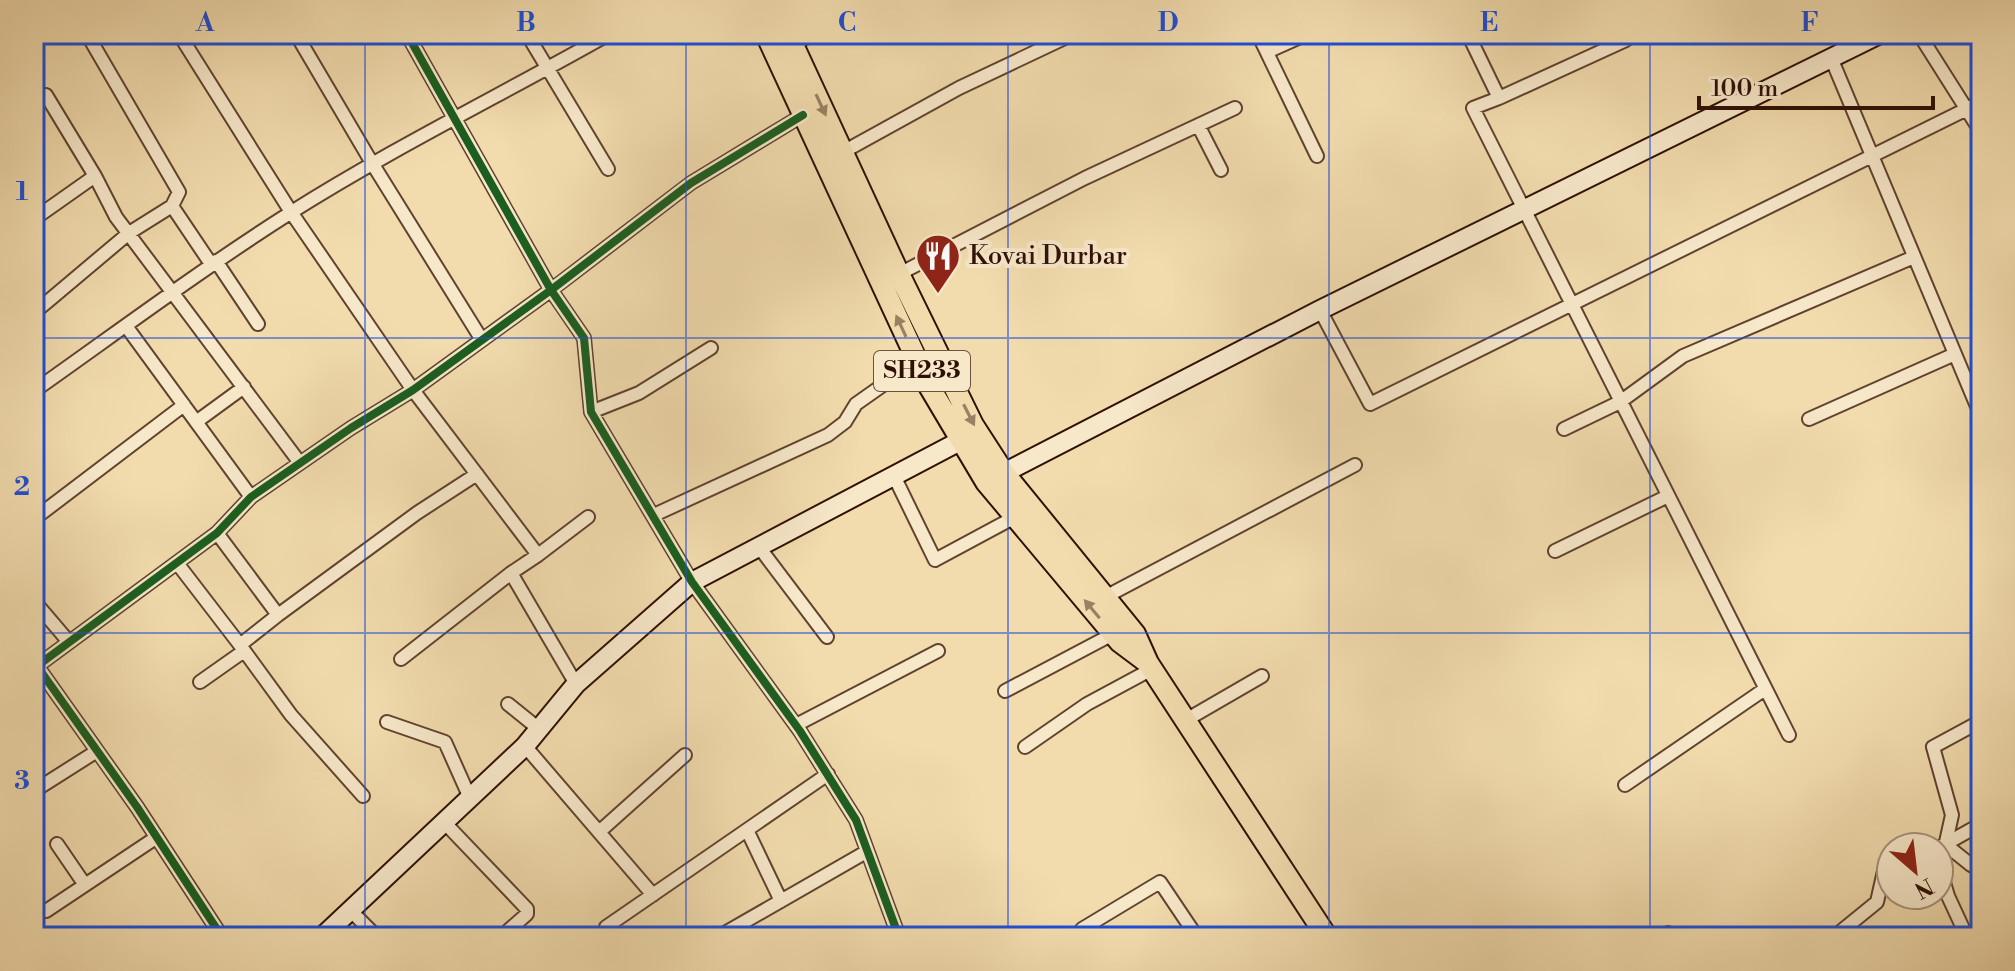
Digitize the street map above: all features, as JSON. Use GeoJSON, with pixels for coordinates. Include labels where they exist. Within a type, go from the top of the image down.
{"type":"FeatureCollection","features":[{"type":"Feature","properties":{"kind":"main road","name":"SH233"},"geometry":{"type":"LineString","coordinates":[[766,34],[917,361],[960,441],[995,478],[1015,517],[1113,634],[1150,666],[1324,936]]}},
{"type":"Feature","properties":{"kind":"main road"},"geometry":{"type":"LineString","coordinates":[[791,39],[995,478],[1105,597],[1135,634],[1150,666]]}},
{"type":"Feature","properties":{"kind":"street"},"geometry":{"type":"LineString","coordinates":[[34,313],[129,233],[172,206],[179,192],[87,34]]}},
{"type":"Feature","properties":{"kind":"street"},"geometry":{"type":"LineString","coordinates":[[179,34],[291,212],[413,390],[538,555]]}},
{"type":"Feature","properties":{"kind":"street"},"geometry":{"type":"LineString","coordinates":[[296,34],[482,340]]}},
{"type":"Feature","properties":{"kind":"street"},"geometry":{"type":"LineString","coordinates":[[407,34],[551,290],[584,338],[591,412],[692,582],[796,725],[856,820],[899,937]]}},
{"type":"Feature","properties":{"kind":"street"},"geometry":{"type":"LineString","coordinates":[[527,34],[608,169]]}},
{"type":"Feature","properties":{"kind":"street"},"geometry":{"type":"LineString","coordinates":[[34,391],[172,291],[291,212],[372,163],[609,34]]}},
{"type":"Feature","properties":{"kind":"street"},"geometry":{"type":"LineString","coordinates":[[791,39],[812,34]]}},
{"type":"Feature","properties":{"kind":"street"},"geometry":{"type":"LineString","coordinates":[[843,152],[959,88],[1073,34]]}},
{"type":"Feature","properties":{"kind":"street"},"geometry":{"type":"LineString","coordinates":[[1258,34],[1269,51],[1317,156]]}},
{"type":"Feature","properties":{"kind":"street"},"geometry":{"type":"LineString","coordinates":[[1269,51],[1307,34]]}},
{"type":"Feature","properties":{"kind":"street"},"geometry":{"type":"LineString","coordinates":[[1468,34],[1499,98]]}},
{"type":"Feature","properties":{"kind":"street"},"geometry":{"type":"LineString","coordinates":[[995,478],[1320,310],[1880,34]]}},
{"type":"Feature","properties":{"kind":"street"},"geometry":{"type":"LineString","coordinates":[[1919,34],[1981,132]]}},
{"type":"Feature","properties":{"kind":"street"},"geometry":{"type":"LineString","coordinates":[[1626,40],[1473,108],[1789,735]]}},
{"type":"Feature","properties":{"kind":"street"},"geometry":{"type":"LineString","coordinates":[[1832,60],[1981,416]]}},
{"type":"Feature","properties":{"kind":"street"},"geometry":{"type":"LineString","coordinates":[[46,95],[116,217],[300,463]]}},
{"type":"Feature","properties":{"kind":"street"},"geometry":{"type":"LineString","coordinates":[[1320,310],[1370,404],[1981,102]]}},
{"type":"Feature","properties":{"kind":"street"},"geometry":{"type":"LineString","coordinates":[[899,274],[1085,178],[1235,108]]}},
{"type":"Feature","properties":{"kind":"street"},"geometry":{"type":"LineString","coordinates":[[204,937],[219,933],[157,837],[35,667],[217,533],[251,497],[351,428],[413,390],[691,183],[803,115]]}},
{"type":"Feature","properties":{"kind":"street"},"geometry":{"type":"LineString","coordinates":[[1198,125],[1221,170]]}},
{"type":"Feature","properties":{"kind":"street"},"geometry":{"type":"LineString","coordinates":[[34,219],[95,176]]}},
{"type":"Feature","properties":{"kind":"street"},"geometry":{"type":"LineString","coordinates":[[172,206],[258,324]]}},
{"type":"Feature","properties":{"kind":"street"},"geometry":{"type":"LineString","coordinates":[[1564,429],[1620,402],[1683,356],[1914,257]]}},
{"type":"Feature","properties":{"kind":"street"},"geometry":{"type":"LineString","coordinates":[[126,326],[251,497]]}},
{"type":"Feature","properties":{"kind":"street"},"geometry":{"type":"LineString","coordinates":[[591,412],[639,393],[711,348]]}},
{"type":"Feature","properties":{"kind":"street"},"geometry":{"type":"LineString","coordinates":[[1809,419],[1955,354]]}},
{"type":"Feature","properties":{"kind":"street"},"geometry":{"type":"LineString","coordinates":[[654,515],[828,435],[845,422],[856,404],[917,361]]}},
{"type":"Feature","properties":{"kind":"street"},"geometry":{"type":"LineString","coordinates":[[196,422],[244,387]]}},
{"type":"Feature","properties":{"kind":"street"},"geometry":{"type":"LineString","coordinates":[[34,519],[184,405]]}},
{"type":"Feature","properties":{"kind":"street"},"geometry":{"type":"LineString","coordinates":[[322,937],[525,746],[576,684],[692,582],[960,441]]}},
{"type":"Feature","properties":{"kind":"street"},"geometry":{"type":"LineString","coordinates":[[1105,597],[1355,465]]}},
{"type":"Feature","properties":{"kind":"street"},"geometry":{"type":"LineString","coordinates":[[200,682],[278,615],[417,513],[477,474]]}},
{"type":"Feature","properties":{"kind":"street"},"geometry":{"type":"LineString","coordinates":[[894,476],[935,560],[1015,517]]}},
{"type":"Feature","properties":{"kind":"street"},"geometry":{"type":"LineString","coordinates":[[1555,551],[1668,496]]}},
{"type":"Feature","properties":{"kind":"street"},"geometry":{"type":"LineString","coordinates":[[401,659],[588,517]]}},
{"type":"Feature","properties":{"kind":"street"},"geometry":{"type":"LineString","coordinates":[[217,533],[278,615]]}},
{"type":"Feature","properties":{"kind":"street"},"geometry":{"type":"LineString","coordinates":[[759,547],[827,637]]}},
{"type":"Feature","properties":{"kind":"street"},"geometry":{"type":"LineString","coordinates":[[177,563],[291,715],[363,796]]}},
{"type":"Feature","properties":{"kind":"street"},"geometry":{"type":"LineString","coordinates":[[511,573],[576,684]]}},
{"type":"Feature","properties":{"kind":"street"},"geometry":{"type":"LineString","coordinates":[[34,601],[69,642]]}},
{"type":"Feature","properties":{"kind":"street"},"geometry":{"type":"LineString","coordinates":[[1005,691],[1113,634]]}},
{"type":"Feature","properties":{"kind":"street"},"geometry":{"type":"LineString","coordinates":[[796,725],[938,651]]}},
{"type":"Feature","properties":{"kind":"street"},"geometry":{"type":"LineString","coordinates":[[1025,747],[1150,666]]}},
{"type":"Feature","properties":{"kind":"street"},"geometry":{"type":"LineString","coordinates":[[1186,720],[1262,676]]}},
{"type":"Feature","properties":{"kind":"street"},"geometry":{"type":"LineString","coordinates":[[1625,785],[1765,689]]}},
{"type":"Feature","properties":{"kind":"street"},"geometry":{"type":"LineString","coordinates":[[508,704],[539,729]]}},
{"type":"Feature","properties":{"kind":"street"},"geometry":{"type":"LineString","coordinates":[[1947,831],[1952,815],[1933,747],[1981,721]]}},
{"type":"Feature","properties":{"kind":"street"},"geometry":{"type":"LineString","coordinates":[[387,722],[445,742],[470,798]]}},
{"type":"Feature","properties":{"kind":"street"},"geometry":{"type":"LineString","coordinates":[[525,746],[653,895]]}},
{"type":"Feature","properties":{"kind":"street"},"geometry":{"type":"LineString","coordinates":[[34,791],[97,751]]}},
{"type":"Feature","properties":{"kind":"street"},"geometry":{"type":"LineString","coordinates":[[599,832],[685,755]]}},
{"type":"Feature","properties":{"kind":"street"},"geometry":{"type":"LineString","coordinates":[[606,927],[828,774]]}},
{"type":"Feature","properties":{"kind":"street"},"geometry":{"type":"LineString","coordinates":[[444,822],[527,909],[527,914],[501,937]]}},
{"type":"Feature","properties":{"kind":"street"},"geometry":{"type":"LineString","coordinates":[[1955,839],[1981,824]]}},
{"type":"Feature","properties":{"kind":"street"},"geometry":{"type":"LineString","coordinates":[[747,830],[781,901]]}},
{"type":"Feature","properties":{"kind":"street"},"geometry":{"type":"LineString","coordinates":[[46,911],[157,837]]}},
{"type":"Feature","properties":{"kind":"street"},"geometry":{"type":"LineString","coordinates":[[57,844],[85,885]]}},
{"type":"Feature","properties":{"kind":"street"},"geometry":{"type":"LineString","coordinates":[[718,937],[734,933],[781,901],[866,852]]}},
{"type":"Feature","properties":{"kind":"street"},"geometry":{"type":"LineString","coordinates":[[1955,855],[1981,870]]}},
{"type":"Feature","properties":{"kind":"street"},"geometry":{"type":"LineString","coordinates":[[1082,929],[1160,882],[1197,937]]}},
{"type":"Feature","properties":{"kind":"street"},"geometry":{"type":"LineString","coordinates":[[1834,937],[1875,904]]}},
{"type":"Feature","properties":{"kind":"street"},"geometry":{"type":"LineString","coordinates":[[350,910],[377,937]]}},
{"type":"Feature","properties":{"kind":"street"},"geometry":{"type":"LineString","coordinates":[[1955,911],[1967,937]]}},
{"type":"Feature","properties":{"kind":"cycle path"},"geometry":{"type":"LineString","coordinates":[[407,34],[551,290],[584,338],[591,412],[692,582],[800,731],[856,820],[899,937]]}},
{"type":"Feature","properties":{"kind":"cycle path"},"geometry":{"type":"LineString","coordinates":[[222,937],[137,807],[37,666],[217,533],[251,497],[351,428],[413,390],[691,183],[803,115]]}},
{"type":"Feature","properties":{"kind":"place","name":"Kovai Durbar"},"geometry":{"type":"Point","coordinates":[938,295]}}]}
